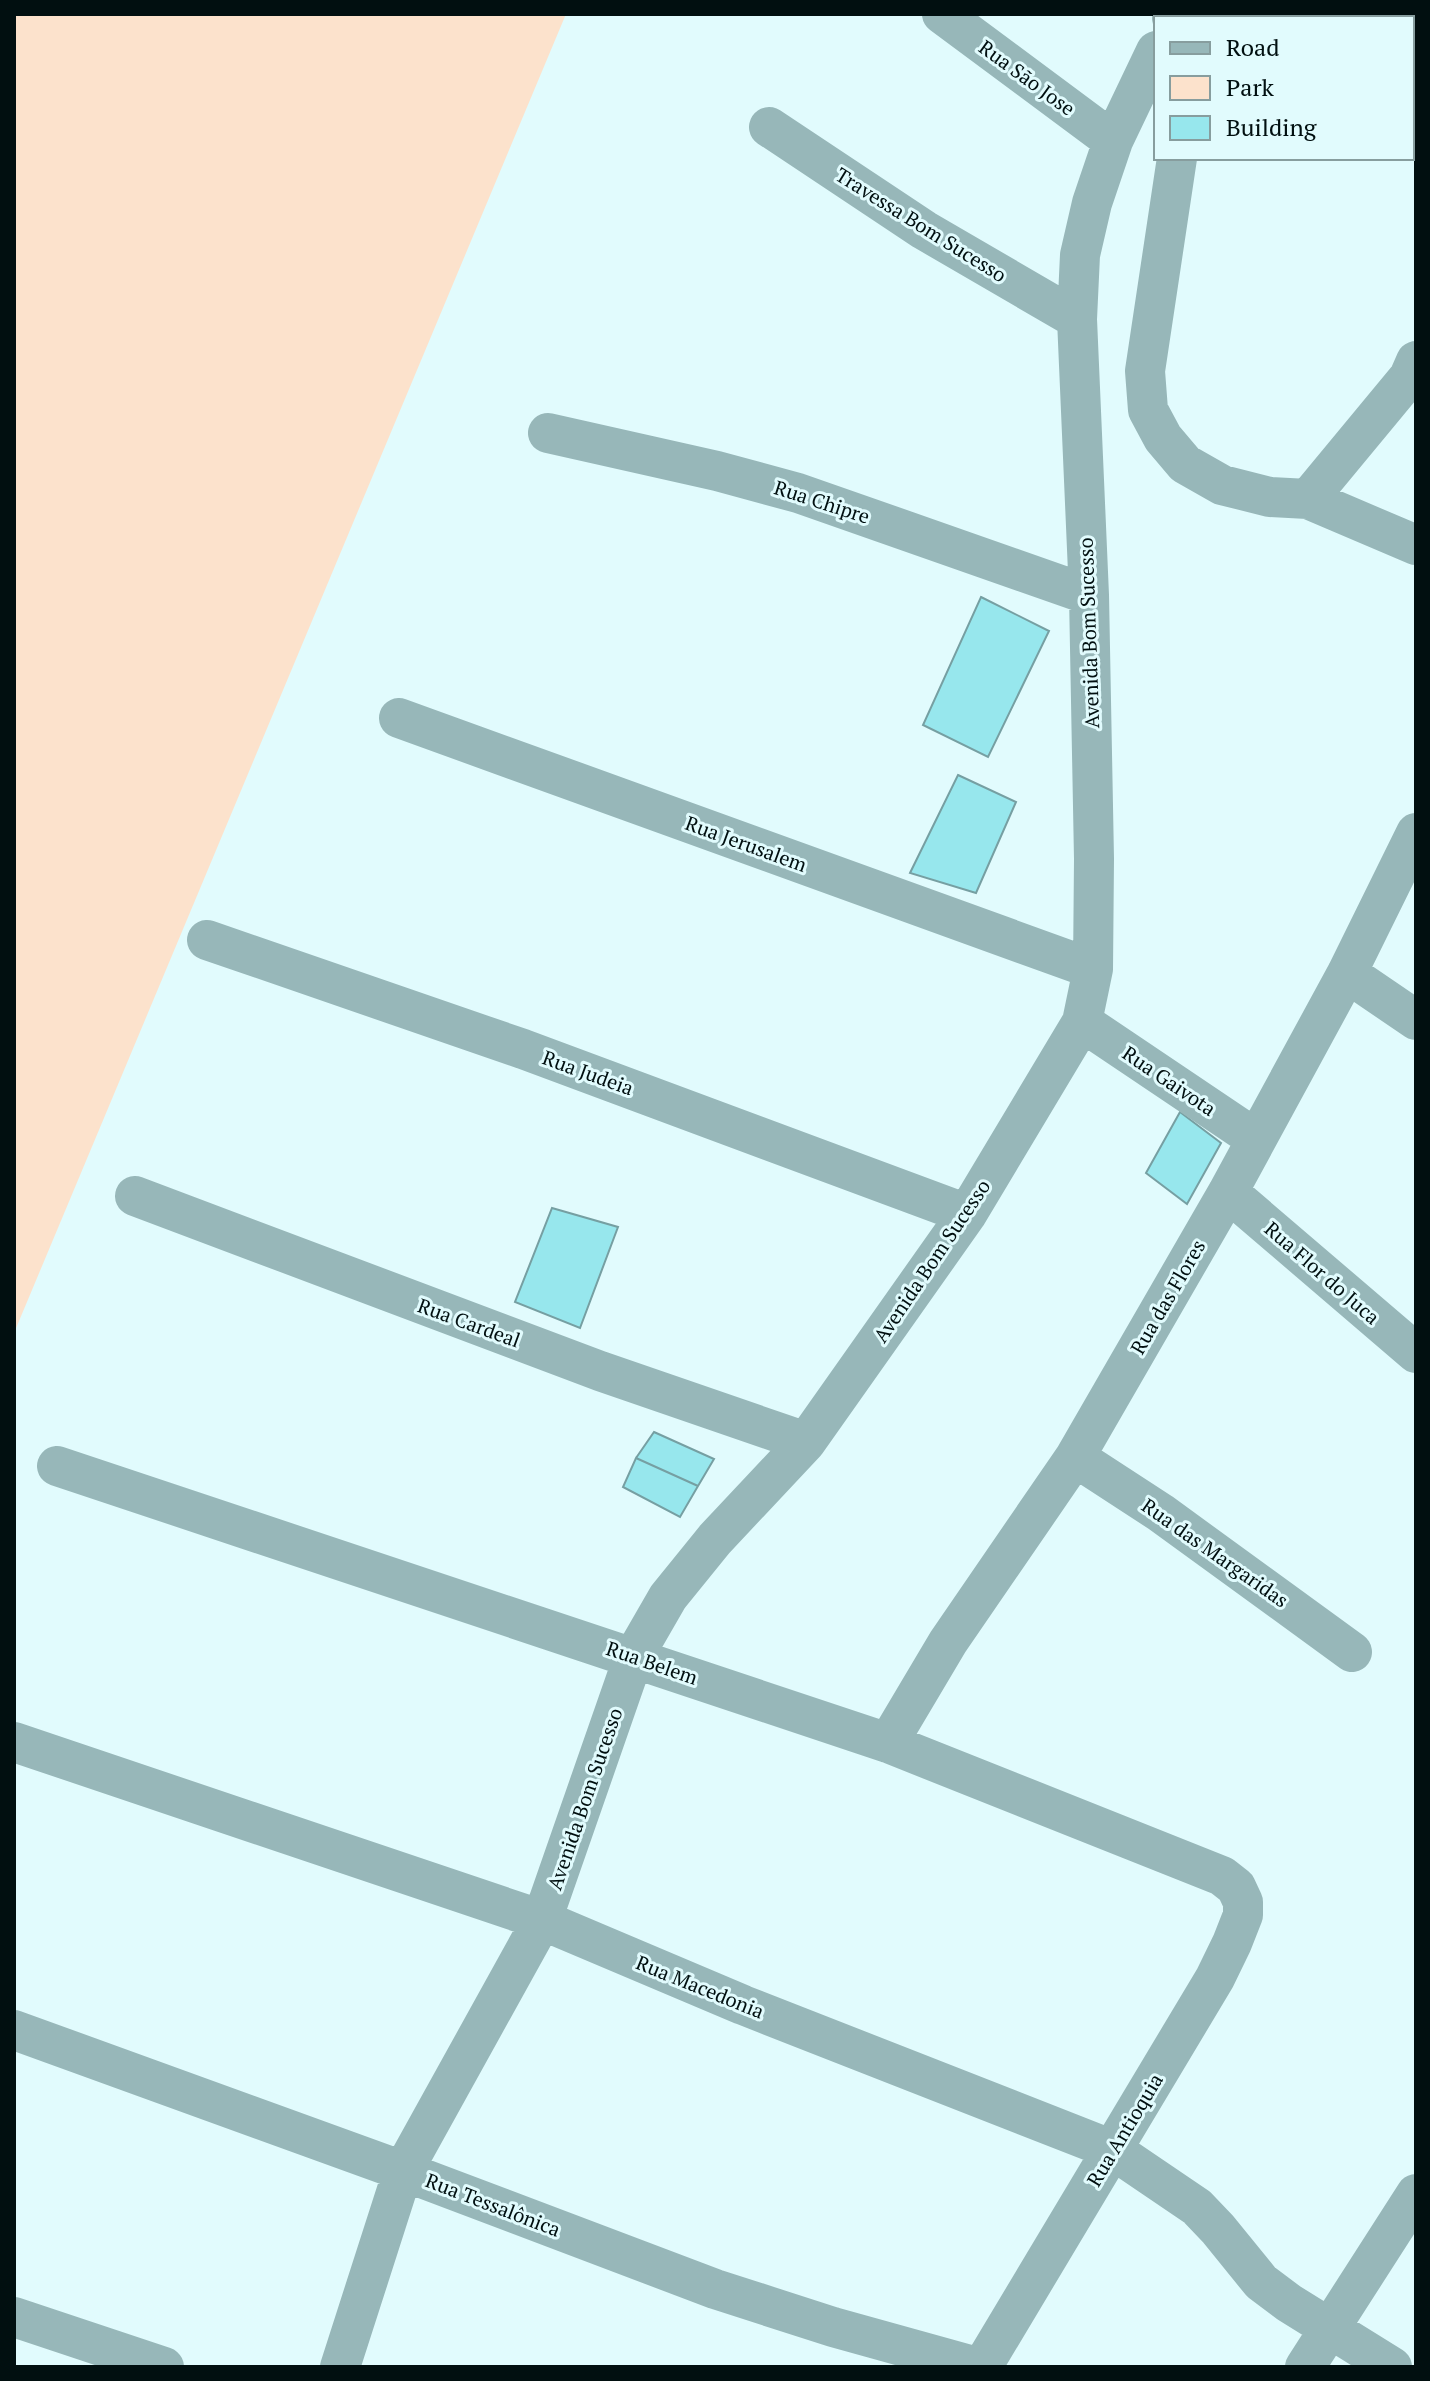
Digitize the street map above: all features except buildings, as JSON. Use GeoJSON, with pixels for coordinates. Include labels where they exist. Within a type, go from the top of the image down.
{"type":"FeatureCollection","features":[{"type":"Feature","properties":{"kind":"street","name":"Rua São Jose"},"geometry":{"type":"LineString","coordinates":[[942,14],[1113,141]]}},
{"type":"Feature","properties":{"kind":"street","name":"Avenida Bom Sucesso"},"geometry":{"type":"LineString","coordinates":[[340,2367],[403,2171],[542,1920],[634,1656],[668,1597],[715,1539],[806,1442],[967,1214],[1082,1022],[1093,969],[1094,859],[1089,595],[1077,319],[1080,255],[1092,203],[1113,141],[1154,55]]}},
{"type":"Feature","properties":{"kind":"street","name":"Travessa Bom Sucesso"},"geometry":{"type":"LineString","coordinates":[[769,127],[924,230],[1077,319]]}},
{"type":"Feature","properties":{"kind":"street"},"geometry":{"type":"LineString","coordinates":[[1177,160],[1145,371],[1148,410],[1163,438],[1185,464],[1222,485],[1270,497],[1308,499],[1416,545]]}},
{"type":"Feature","properties":{"kind":"street"},"geometry":{"type":"LineString","coordinates":[[1308,499],[1414,373]]}},
{"type":"Feature","properties":{"kind":"street","name":"Rua Chipre"},"geometry":{"type":"LineString","coordinates":[[548,433],[717,471],[798,493],[1089,595]]}},
{"type":"Feature","properties":{"kind":"street","name":"Rua Jerusalem"},"geometry":{"type":"LineString","coordinates":[[399,718],[1093,969]]}},
{"type":"Feature","properties":{"kind":"street","name":"Rua das Flores"},"geometry":{"type":"LineString","coordinates":[[888,1743],[948,1642],[1075,1457],[1228,1192],[1347,973],[1416,833]]}},
{"type":"Feature","properties":{"kind":"street","name":"Rua Judeia"},"geometry":{"type":"LineString","coordinates":[[207,940],[537,1054],[967,1214]]}},
{"type":"Feature","properties":{"kind":"street"},"geometry":{"type":"LineString","coordinates":[[1347,973],[1416,1020]]}},
{"type":"Feature","properties":{"kind":"street","name":"Rua Gaivota"},"geometry":{"type":"LineString","coordinates":[[1082,1022],[1256,1139]]}},
{"type":"Feature","properties":{"kind":"street","name":"Rua Flor do Juca"},"geometry":{"type":"LineString","coordinates":[[1228,1192],[1416,1353]]}},
{"type":"Feature","properties":{"kind":"street","name":"Rua Cardeal"},"geometry":{"type":"LineString","coordinates":[[135,1196],[586,1366],[806,1442]]}},
{"type":"Feature","properties":{"kind":"street","name":"Rua das Margaridas"},"geometry":{"type":"LineString","coordinates":[[1075,1457],[1173,1522],[1352,1652]]}},
{"type":"Feature","properties":{"kind":"street","name":"Rua Belem"},"geometry":{"type":"LineString","coordinates":[[57,1466],[888,1743],[1162,1851],[1222,1876],[1236,1887]]}},
{"type":"Feature","properties":{"kind":"street","name":"Rua Macedonia"},"geometry":{"type":"LineString","coordinates":[[14,1742],[542,1920],[772,2016],[1113,2150],[1197,2207],[1261,2282],[1392,2367]]}},
{"type":"Feature","properties":{"kind":"street","name":"Rua Antioquia"},"geometry":{"type":"LineString","coordinates":[[980,2367],[1185,2030],[1232,1943],[1243,1915],[1243,1902],[1236,1887]]}},
{"type":"Feature","properties":{"kind":"street","name":"Rua Tessalônica"},"geometry":{"type":"LineString","coordinates":[[14,2030],[403,2171],[715,2289],[833,2327],[980,2367]]}},
{"type":"Feature","properties":{"kind":"street"},"geometry":{"type":"LineString","coordinates":[[1305,2367],[1416,2194]]}},
{"type":"Feature","properties":{"kind":"street"},"geometry":{"type":"LineString","coordinates":[[14,2317],[164,2367]]}},
{"type":"Feature","properties":{"kind":"green space"},"geometry":{"type":"Polygon","coordinates":[[[14,14],[566,14],[14,1333],[14,14]]]}}]}
